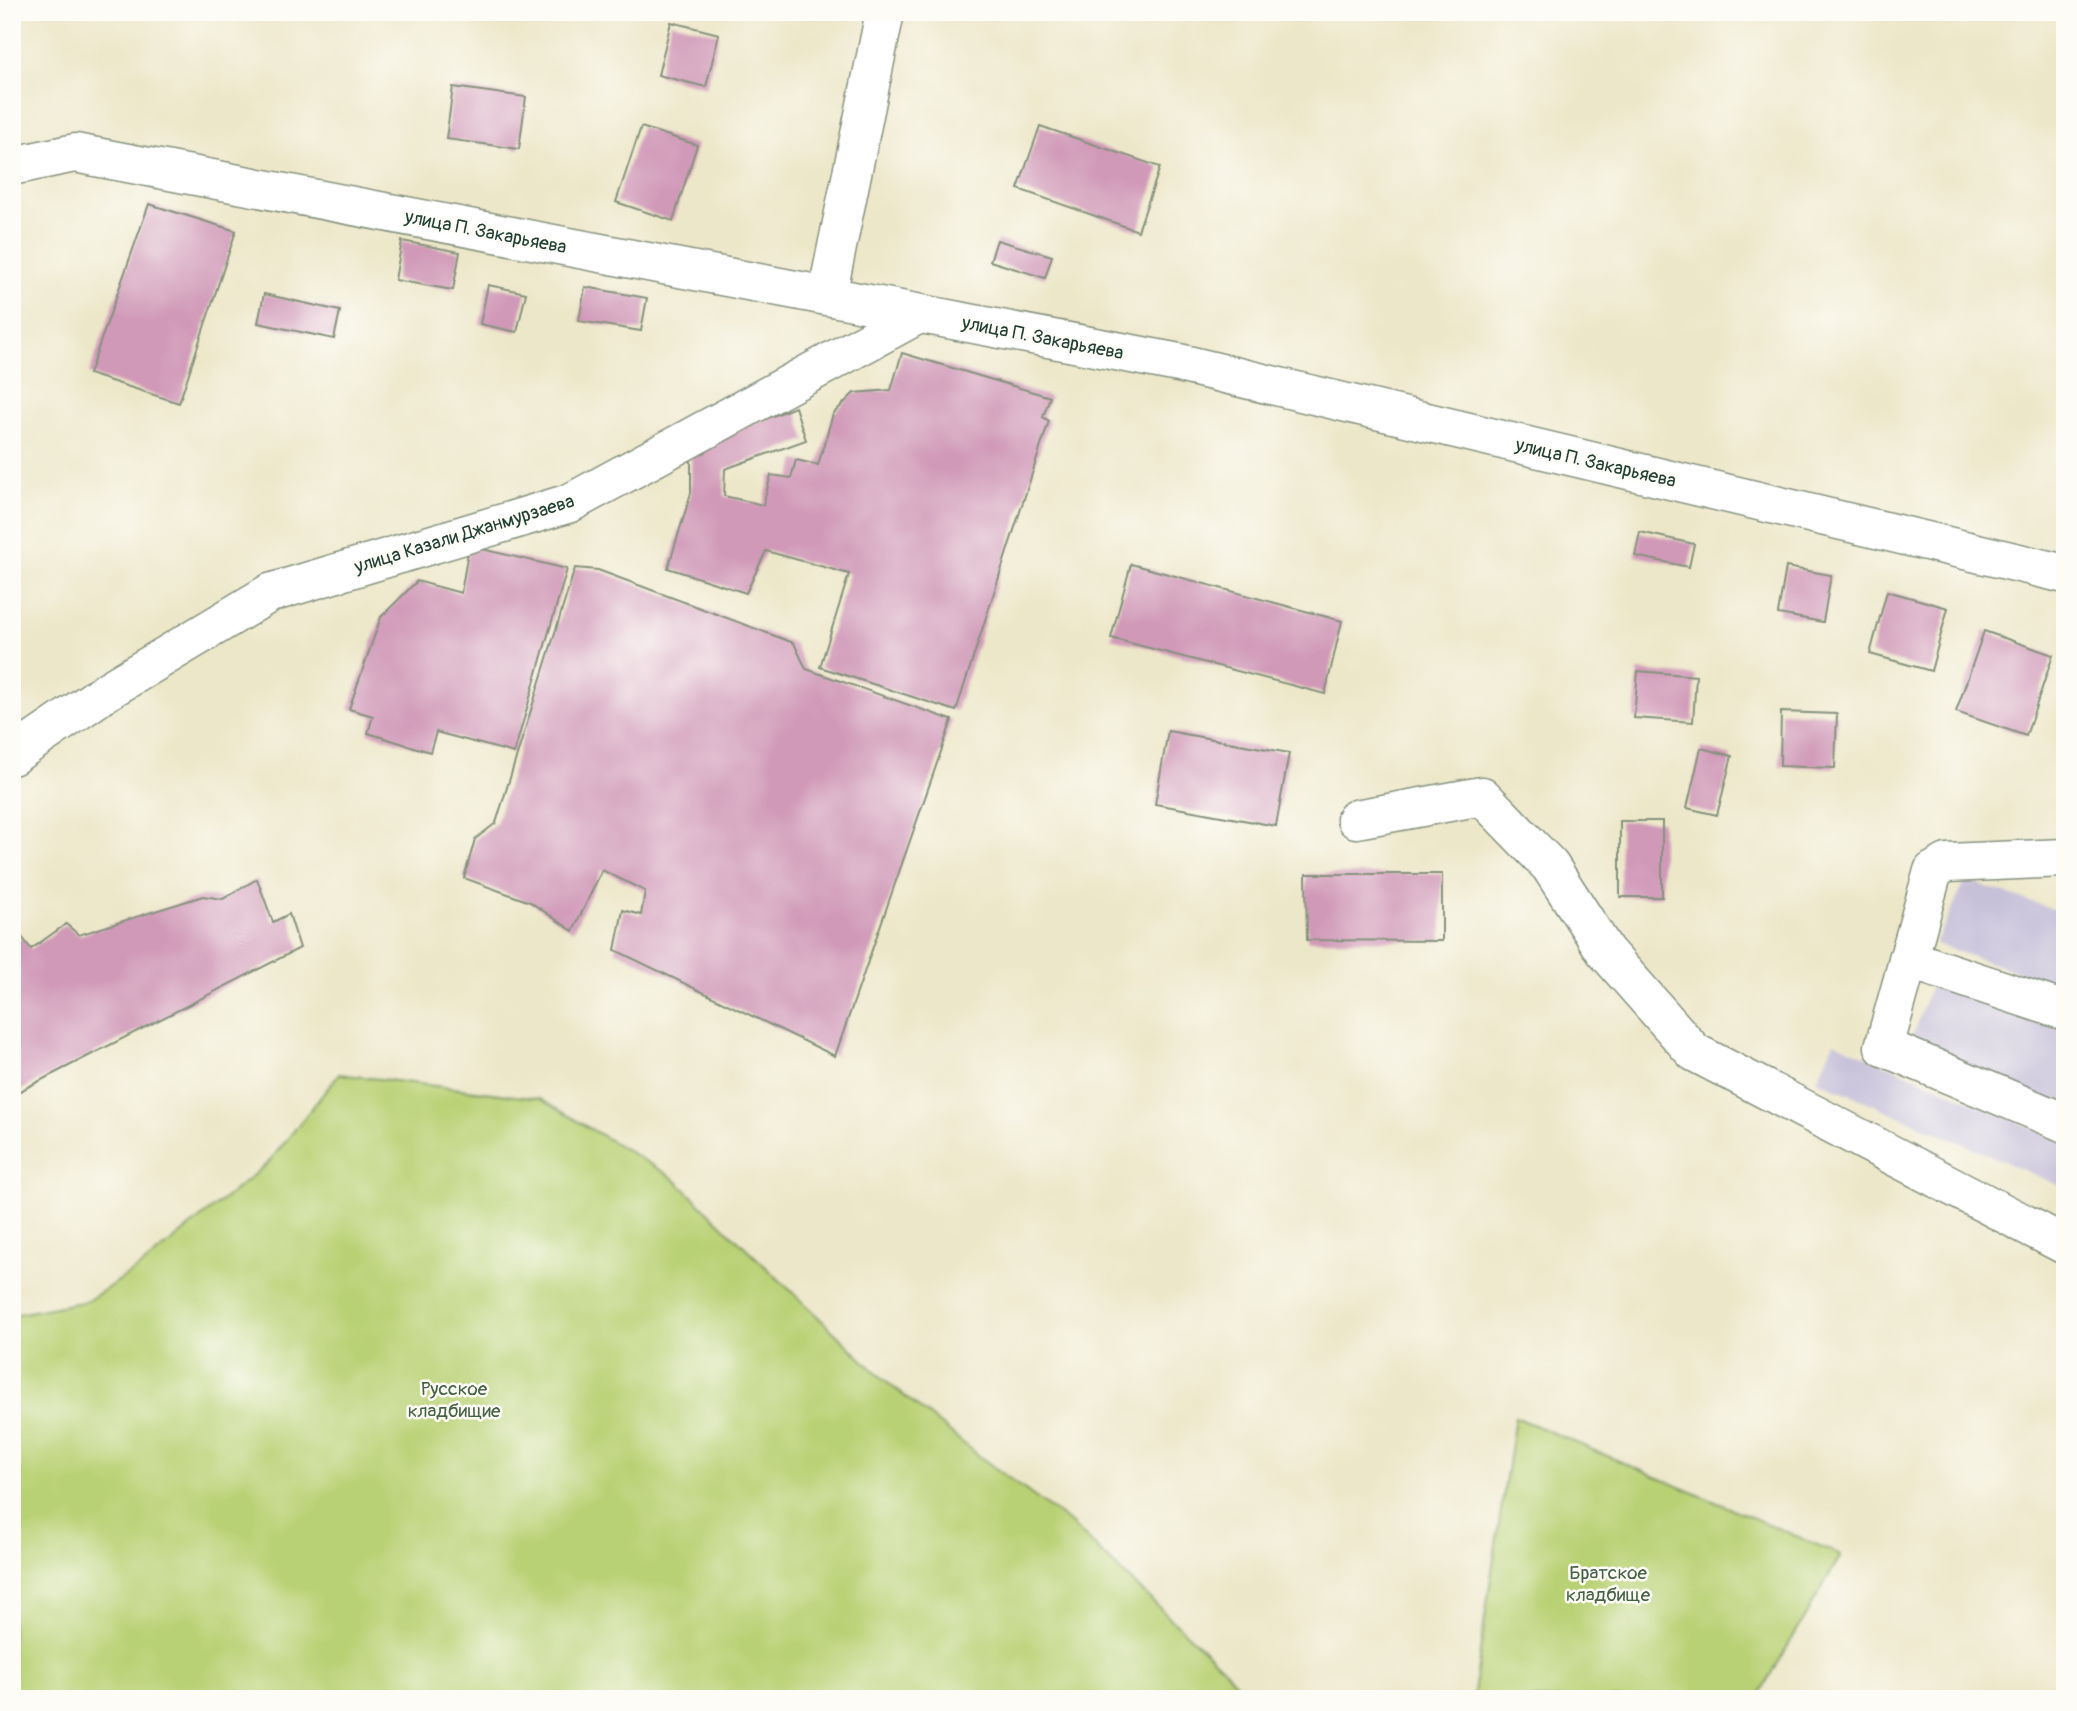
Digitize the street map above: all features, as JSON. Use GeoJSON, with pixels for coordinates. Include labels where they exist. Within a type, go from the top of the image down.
{"type":"FeatureCollection","features":[{"type":"Feature","properties":{"kind":"street"},"geometry":{"type":"LineString","coordinates":[[827,296],[885,12]]}},
{"type":"Feature","properties":{"kind":"street","name":"улица П. Закарьяева"},"geometry":{"type":"LineString","coordinates":[[12,166],[75,153],[1179,363],[2065,574]]}},
{"type":"Feature","properties":{"kind":"street","name":"улица Казали Джанмурзаева"},"geometry":{"type":"LineString","coordinates":[[12,756],[107,691],[270,593],[570,503],[919,314]]}},
{"type":"Feature","properties":{"kind":"street"},"geometry":{"type":"LineString","coordinates":[[1356,819],[1482,796],[1550,866],[1605,951],[1694,1052],[2065,1245]]}},
{"type":"Feature","properties":{"kind":"street"},"geometry":{"type":"LineString","coordinates":[[2065,858],[1947,863],[1933,871],[1884,1046],[2065,1123]]}},
{"type":"Feature","properties":{"kind":"street"},"geometry":{"type":"LineString","coordinates":[[1908,959],[2065,1011]]}},
{"type":"Feature","properties":{"kind":"shaded area"},"geometry":{"type":"Polygon","coordinates":[[[1966,880],[2065,913],[2065,988],[1935,944],[1966,880]]]}},
{"type":"Feature","properties":{"kind":"shaded area"},"geometry":{"type":"Polygon","coordinates":[[[1933,981],[2065,1031],[2065,1105],[1908,1046],[1933,981]]]}},
{"type":"Feature","properties":{"kind":"shaded area"},"geometry":{"type":"Polygon","coordinates":[[[1834,1042],[2065,1142],[2065,1188],[1817,1080],[1834,1042]]]}},
{"type":"Feature","properties":{"kind":"green space","name":"Русское кладбищие"},"geometry":{"type":"Polygon","coordinates":[[[339,1074],[540,1099],[672,1177],[883,1379],[983,1459],[1071,1524],[1223,1668],[1249,1699],[12,1699],[12,1315],[87,1301],[143,1265],[268,1163],[339,1074]]]}},
{"type":"Feature","properties":{"kind":"green space","name":"Братское кладбище"},"geometry":{"type":"Polygon","coordinates":[[[1515,1417],[1841,1555],[1757,1699],[1473,1699],[1515,1417]]]}},
{"type":"Feature","properties":{"kind":"building"},"geometry":{"type":"Polygon","coordinates":[[[671,22],[719,34],[706,87],[658,75],[671,22]]]}},
{"type":"Feature","properties":{"kind":"building"},"geometry":{"type":"Polygon","coordinates":[[[453,87],[526,97],[519,149],[446,139],[453,87]]]}},
{"type":"Feature","properties":{"kind":"building"},"geometry":{"type":"Polygon","coordinates":[[[1040,126],[1160,167],[1138,231],[1018,189],[1040,126]]]}},
{"type":"Feature","properties":{"kind":"building"},"geometry":{"type":"Polygon","coordinates":[[[641,127],[697,145],[673,221],[616,202],[641,127]]]}},
{"type":"Feature","properties":{"kind":"building"},"geometry":{"type":"Polygon","coordinates":[[[149,204],[236,231],[179,403],[89,374],[149,204]]]}},
{"type":"Feature","properties":{"kind":"building"},"geometry":{"type":"Polygon","coordinates":[[[997,240],[1052,256],[1045,278],[990,261],[997,240]]]}},
{"type":"Feature","properties":{"kind":"building"},"geometry":{"type":"Polygon","coordinates":[[[402,241],[460,252],[453,290],[395,280],[402,241]]]}},
{"type":"Feature","properties":{"kind":"building"},"geometry":{"type":"Polygon","coordinates":[[[488,285],[526,293],[517,332],[480,324],[488,285]]]}},
{"type":"Feature","properties":{"kind":"building"},"geometry":{"type":"Polygon","coordinates":[[[585,287],[647,298],[641,331],[579,321],[585,287]]]}},
{"type":"Feature","properties":{"kind":"building"},"geometry":{"type":"Polygon","coordinates":[[[264,294],[340,311],[334,339],[258,323],[264,294]]]}},
{"type":"Feature","properties":{"kind":"building"},"geometry":{"type":"Polygon","coordinates":[[[902,353],[1050,397],[1043,417],[1049,421],[956,711],[820,667],[849,574],[766,551],[746,593],[668,568],[691,493],[691,449],[795,407],[806,440],[725,469],[724,496],[763,505],[771,475],[791,478],[796,460],[818,465],[833,414],[854,393],[891,390],[902,353]]]}},
{"type":"Feature","properties":{"kind":"building"},"geometry":{"type":"Polygon","coordinates":[[[1640,532],[1694,544],[1689,567],[1635,556],[1640,532]]]}},
{"type":"Feature","properties":{"kind":"building"},"geometry":{"type":"Polygon","coordinates":[[[469,546],[567,569],[514,753],[436,732],[430,752],[368,733],[373,716],[349,709],[381,617],[417,581],[461,593],[469,546]]]}},
{"type":"Feature","properties":{"kind":"building"},"geometry":{"type":"Polygon","coordinates":[[[1131,564],[1342,621],[1325,694],[1111,638],[1131,564]]]}},
{"type":"Feature","properties":{"kind":"building"},"geometry":{"type":"Polygon","coordinates":[[[1786,567],[1831,575],[1823,622],[1778,614],[1786,567]]]}},
{"type":"Feature","properties":{"kind":"building"},"geometry":{"type":"Polygon","coordinates":[[[575,568],[598,570],[794,643],[806,669],[952,720],[835,1056],[615,950],[623,910],[641,915],[645,891],[602,870],[573,931],[530,902],[464,878],[475,839],[496,823],[575,568]]]}},
{"type":"Feature","properties":{"kind":"building"},"geometry":{"type":"Polygon","coordinates":[[[1887,591],[1948,608],[1931,671],[1870,654],[1887,591]]]}},
{"type":"Feature","properties":{"kind":"building"},"geometry":{"type":"Polygon","coordinates":[[[1984,631],[2053,655],[2026,736],[1956,712],[1984,631]]]}},
{"type":"Feature","properties":{"kind":"building"},"geometry":{"type":"Polygon","coordinates":[[[1638,671],[1696,676],[1693,722],[1634,718],[1638,671]]]}},
{"type":"Feature","properties":{"kind":"building"},"geometry":{"type":"Polygon","coordinates":[[[1781,712],[1837,714],[1835,768],[1780,766],[1781,712]]]}},
{"type":"Feature","properties":{"kind":"building"},"geometry":{"type":"Polygon","coordinates":[[[1168,731],[1289,753],[1276,826],[1155,804],[1168,731]]]}},
{"type":"Feature","properties":{"kind":"building"},"geometry":{"type":"Polygon","coordinates":[[[1701,748],[1732,756],[1717,815],[1687,808],[1701,748]]]}},
{"type":"Feature","properties":{"kind":"building"},"geometry":{"type":"Polygon","coordinates":[[[1620,821],[1662,821],[1662,897],[1620,897],[1620,821]]]}},
{"type":"Feature","properties":{"kind":"building"},"geometry":{"type":"Polygon","coordinates":[[[1306,874],[1442,874],[1442,941],[1307,940],[1306,874]]]}},
{"type":"Feature","properties":{"kind":"building"},"geometry":{"type":"Polygon","coordinates":[[[257,879],[273,922],[289,914],[300,948],[12,1095],[12,943],[22,937],[31,949],[66,924],[79,935],[203,896],[223,899],[257,879]]]}}]}
